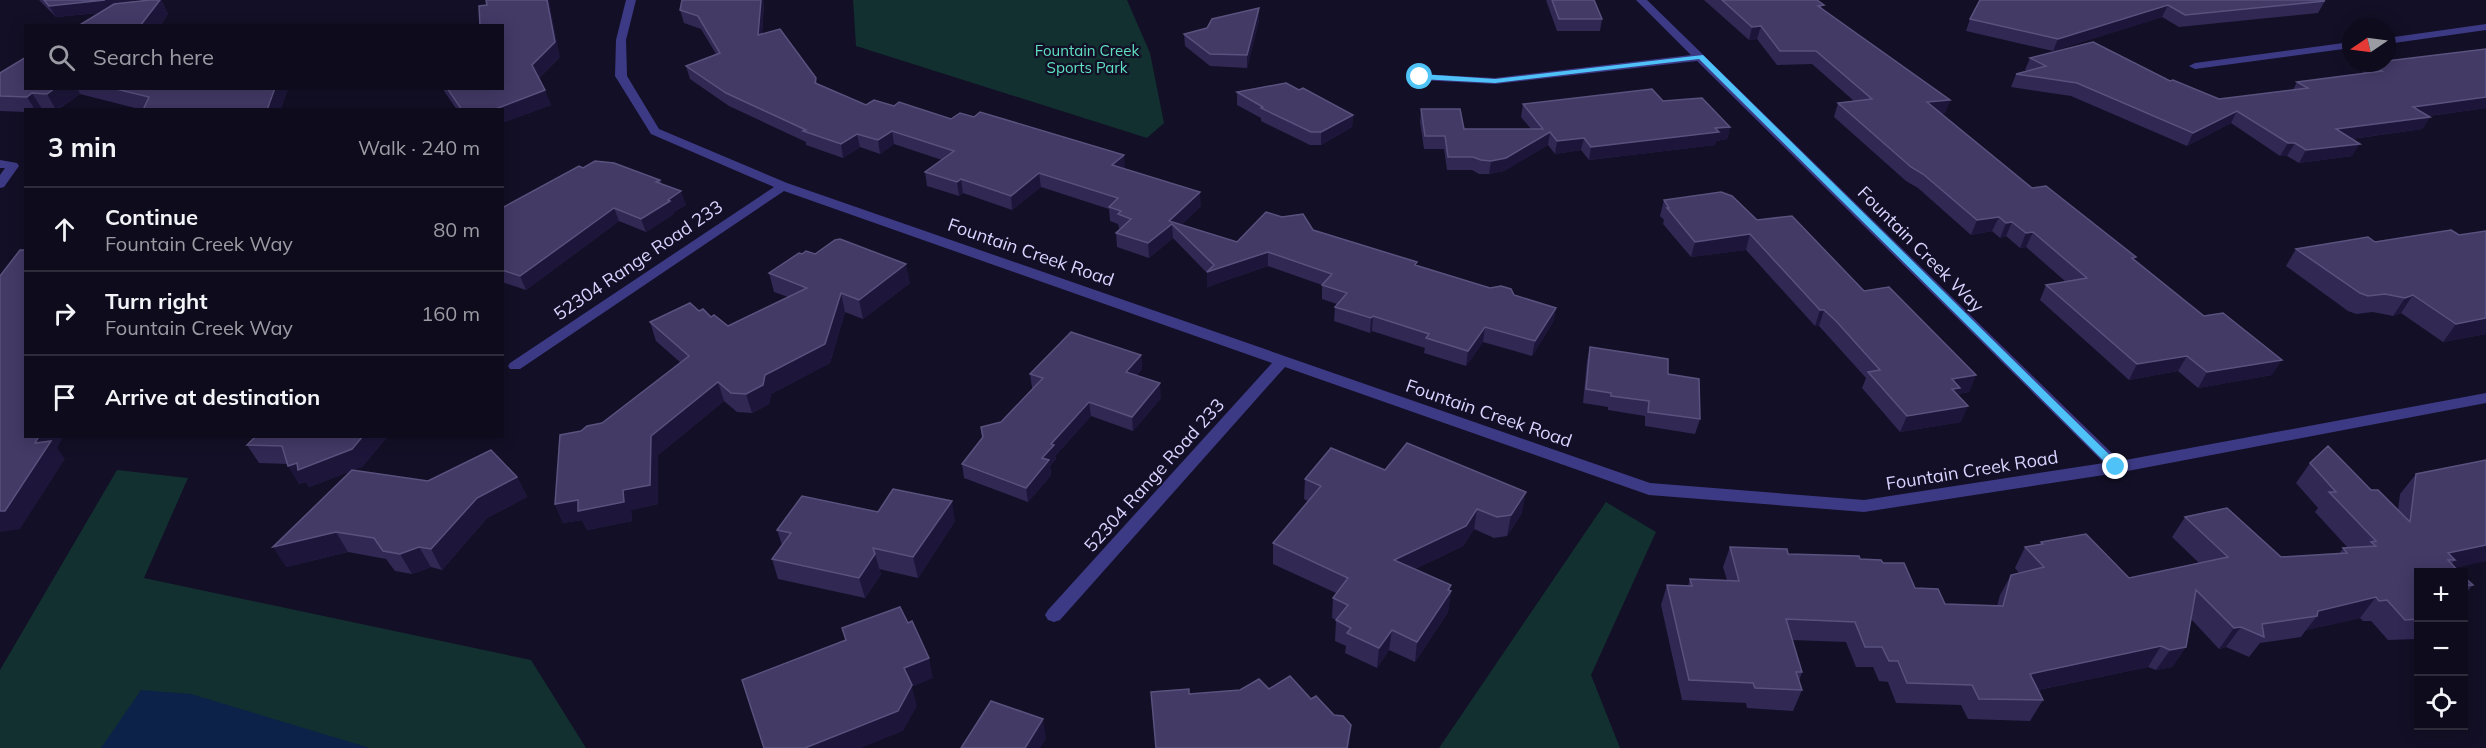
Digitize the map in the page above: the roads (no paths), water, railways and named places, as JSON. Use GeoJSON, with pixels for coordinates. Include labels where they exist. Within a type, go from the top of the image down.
{"type":"FeatureCollection","features":[{"type":"Feature","properties":{"kind":"street","name":"Fountain Creek Road"},"geometry":{"type":"LineString","coordinates":[[631,0],[621,40],[621,76],[655,131],[783,186],[1649,489],[1864,506],[2116,467],[2486,398]]}},
{"type":"Feature","properties":{"kind":"street","name":"Fountain Creek Way"},"geometry":{"type":"LineString","coordinates":[[1641,0],[2116,467]]}},
{"type":"Feature","properties":{"kind":"street"},"geometry":{"type":"LineString","coordinates":[[2396,39],[2486,27]]}},
{"type":"Feature","properties":{"kind":"street"},"geometry":{"type":"LineString","coordinates":[[2195,66],[2342,46]]}},
{"type":"Feature","properties":{"kind":"street"},"geometry":{"type":"LineString","coordinates":[[1420,77],[1495,81],[1700,57]]}},
{"type":"Feature","properties":{"kind":"street"},"geometry":{"type":"LineString","coordinates":[[0,164],[13,166],[0,184]]}},
{"type":"Feature","properties":{"kind":"street","name":"52304 Range Road 233"},"geometry":{"type":"LineString","coordinates":[[515,366],[783,186]]}},
{"type":"Feature","properties":{"kind":"street","name":"52304 Range Road 233"},"geometry":{"type":"LineString","coordinates":[[1054,615],[1282,361]]}},
{"type":"Feature","properties":{"kind":"water"},"geometry":{"type":"Polygon","coordinates":[[[141,690],[191,694],[370,748],[101,748],[141,690]]]}},
{"type":"Feature","properties":{"kind":"park label","name":"Fountain Creek Sports Park"},"geometry":{"type":"Point","coordinates":[1087,58]}}]}
